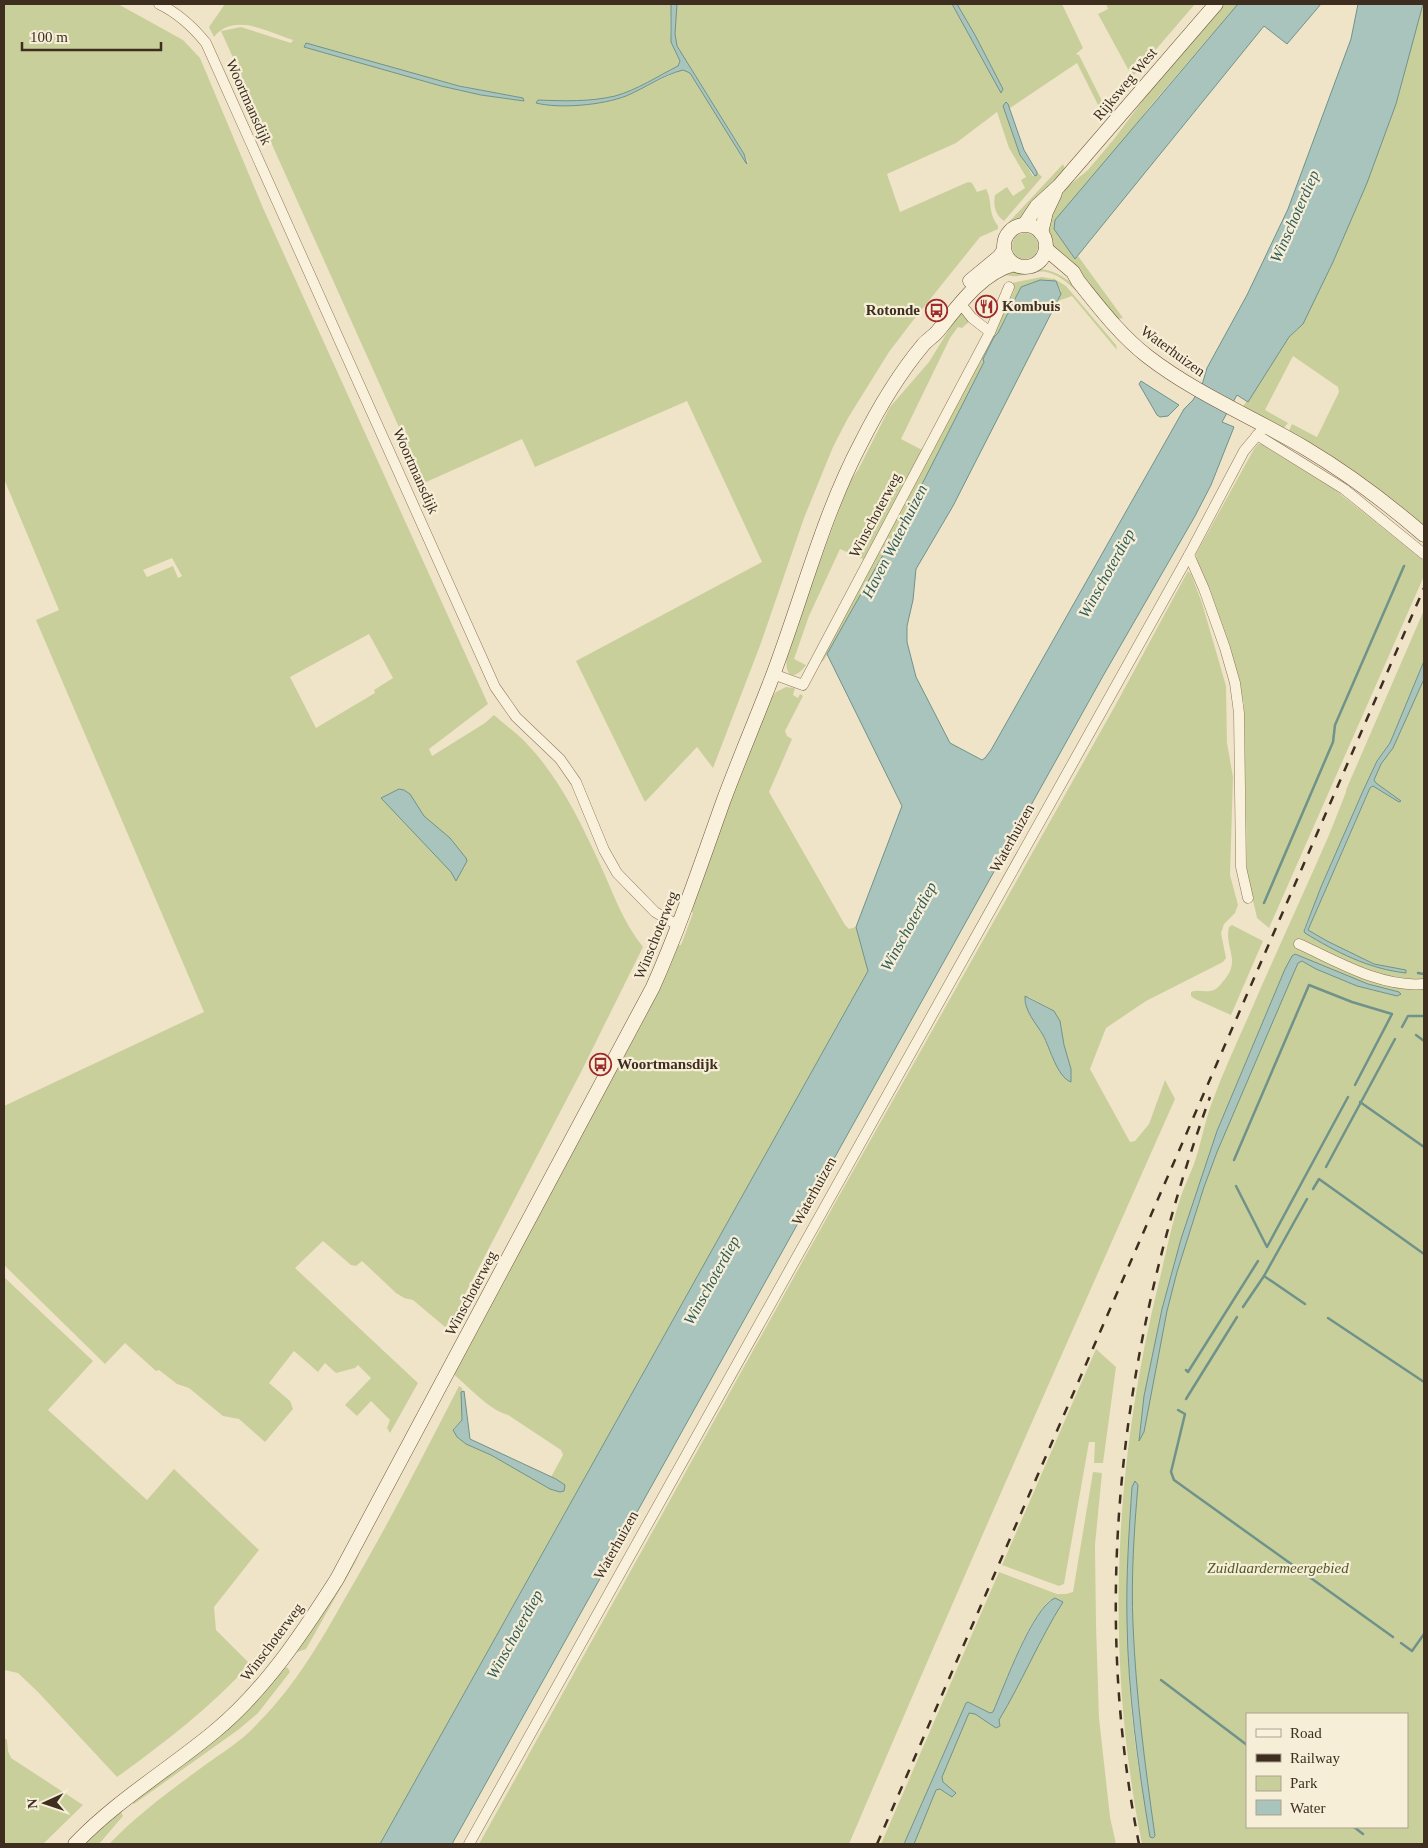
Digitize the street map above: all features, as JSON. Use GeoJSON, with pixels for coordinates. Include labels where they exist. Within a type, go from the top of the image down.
{"type":"FeatureCollection","features":[{"type":"Feature","properties":{"kind":"main road","name":"Rijksweg West"},"geometry":{"type":"LineString","coordinates":[[1025,224],[1037,206],[1059,186],[1216,4]]}},
{"type":"Feature","properties":{"kind":"main road","name":"Rijksweg West"},"geometry":{"type":"LineString","coordinates":[[1041,233],[1046,212],[1059,186]]}},
{"type":"Feature","properties":{"kind":"main road"},"geometry":{"type":"LineString","coordinates":[[1025,224],[1036,228],[1041,233],[1045,240],[1046,249],[1036,264],[1025,267],[1014,264],[1006,257],[1004,250],[1005,238],[1016,226],[1025,224]]}},
{"type":"Feature","properties":{"kind":"main road","name":"Waterhuizen"},"geometry":{"type":"LineString","coordinates":[[1046,249],[1073,272],[1078,281],[1119,330],[1137,348],[1163,368],[1231,409],[1261,431],[1305,448],[1383,500],[1424,535]]}},
{"type":"Feature","properties":{"kind":"main road","name":"Winschoterweg"},"geometry":{"type":"LineString","coordinates":[[924,343],[928,331],[952,302],[972,279],[993,262],[1004,250]]}},
{"type":"Feature","properties":{"kind":"main road","name":"Winschoterweg"},"geometry":{"type":"LineString","coordinates":[[75,1844],[121,1803],[214,1732],[248,1700],[307,1625],[337,1580],[653,987],[680,926],[724,799],[773,674],[839,490],[860,444],[905,369],[924,343],[934,335],[960,303],[978,285],[992,275],[1014,264]]}},
{"type":"Feature","properties":{"kind":"main road","name":"Waterhuizen"},"geometry":{"type":"LineString","coordinates":[[1036,264],[1049,266],[1078,281]]}},
{"type":"Feature","properties":{"kind":"street","name":"Woortmansdijk"},"geometry":{"type":"LineString","coordinates":[[159,4],[170,9],[193,27],[206,43],[495,687],[516,717],[560,759],[576,782],[604,850],[617,873],[655,912],[680,926]]}},
{"type":"Feature","properties":{"kind":"street","name":"Winschoterweg"},"geometry":{"type":"LineString","coordinates":[[773,674],[802,685],[990,332],[1008,287]]}},
{"type":"Feature","properties":{"kind":"street"},"geometry":{"type":"LineString","coordinates":[[960,303],[972,318],[990,332]]}},
{"type":"Feature","properties":{"kind":"street","name":"Waterhuizen"},"geometry":{"type":"LineString","coordinates":[[469,1844],[1189,555],[1244,452],[1261,431],[1344,489],[1424,554]]}},
{"type":"Feature","properties":{"kind":"street"},"geometry":{"type":"LineString","coordinates":[[1189,555],[1204,589],[1225,648],[1235,684],[1239,713],[1241,867],[1248,898]]}},
{"type":"Feature","properties":{"kind":"street"},"geometry":{"type":"LineString","coordinates":[[1299,944],[1383,980],[1413,985],[1424,984]]}},
{"type":"Feature","properties":{"kind":"green space"},"geometry":{"type":"Polygon","coordinates":[[[4,4],[118,4],[183,40],[200,58],[263,208],[488,704],[429,749],[432,756],[485,723],[494,715],[520,737],[560,786],[577,816],[624,917],[643,947],[581,1072],[464,1296],[469,1299],[451,1332],[413,1300],[404,1298],[396,1293],[362,1261],[356,1266],[351,1265],[323,1241],[295,1268],[418,1383],[390,1433],[387,1428],[390,1420],[371,1401],[357,1416],[345,1405],[371,1378],[358,1365],[355,1368],[336,1373],[325,1363],[318,1372],[294,1351],[269,1383],[290,1401],[293,1409],[265,1442],[239,1419],[223,1416],[189,1388],[177,1384],[159,1370],[156,1371],[125,1343],[105,1364],[4,1265],[4,1106],[204,1012],[36,620],[59,610],[4,479],[4,4]],[[172,558],[143,570],[147,577],[173,566],[178,578],[182,576],[172,558]],[[369,634],[290,677],[316,728],[375,693],[374,690],[393,678],[369,634]]]}},
{"type":"Feature","properties":{"kind":"green space"},"geometry":{"type":"Polygon","coordinates":[[[225,4],[671,4],[671,39],[680,61],[678,66],[639,87],[608,98],[558,105],[599,102],[620,98],[683,70],[690,73],[747,164],[748,162],[744,154],[677,46],[675,34],[677,4],[952,4],[1001,93],[1003,89],[957,4],[1062,4],[1083,48],[1076,54],[1079,55],[1107,111],[1103,115],[1077,63],[1010,108],[1008,104],[1003,106],[1020,155],[1033,176],[1037,175],[1037,172],[1042,177],[1004,221],[995,210],[995,195],[1007,187],[1013,196],[1025,188],[1021,180],[1026,177],[1009,148],[997,112],[956,143],[887,174],[900,212],[968,182],[972,183],[977,192],[986,189],[992,216],[998,229],[980,237],[911,323],[889,352],[848,418],[833,447],[804,518],[761,643],[713,768],[697,747],[645,802],[576,661],[762,562],[687,401],[535,467],[522,439],[424,483],[221,31],[241,27],[291,43],[293,40],[252,26],[241,25],[231,26],[222,30],[214,37],[209,27],[225,4]],[[305,44],[304,47],[441,86],[481,95],[524,101],[523,98],[440,81],[305,44]]]}},
{"type":"Feature","properties":{"kind":"green space"},"geometry":{"type":"Polygon","coordinates":[[[1106,4],[1195,4],[1134,75],[1128,69],[1098,14],[1108,9],[1106,4]]]}},
{"type":"Feature","properties":{"kind":"green space"},"geometry":{"type":"Polygon","coordinates":[[[1223,4],[1238,4],[1152,104],[1054,229],[1075,259],[1078,256],[1123,318],[1118,319],[1051,245],[1046,228],[1051,210],[1066,188],[1088,170],[1114,139],[1170,64],[1223,4]]]}},
{"type":"Feature","properties":{"kind":"green space"},"geometry":{"type":"Polygon","coordinates":[[[1423,4],[1424,530],[1289,431],[1292,424],[1317,437],[1339,392],[1338,387],[1293,356],[1265,410],[1288,423],[1284,428],[1280,430],[1242,408],[1289,337],[1298,329],[1333,262],[1396,104],[1423,4]]]}},
{"type":"Feature","properties":{"kind":"green space"},"geometry":{"type":"Polygon","coordinates":[[[1063,164],[1065,169],[1039,200],[1010,225],[1008,223],[1063,164]]]}},
{"type":"Feature","properties":{"kind":"green space"},"geometry":{"type":"Polygon","coordinates":[[[1025,233],[1034,237],[1038,246],[1034,255],[1025,259],[1016,255],[1012,246],[1016,237],[1025,233]]]}},
{"type":"Feature","properties":{"kind":"green space"},"geometry":{"type":"Polygon","coordinates":[[[1037,269],[1061,276],[1072,284],[1093,304],[1118,336],[1119,341],[1086,301],[1066,282],[1056,276],[1046,272],[1036,272],[1020,276],[1004,274],[1037,269]]]}},
{"type":"Feature","properties":{"kind":"green space"},"geometry":{"type":"Polygon","coordinates":[[[1042,277],[1053,278],[1066,286],[1116,345],[1117,350],[1072,296],[1058,301],[1061,291],[1056,281],[1040,280],[1021,287],[998,333],[994,337],[983,359],[984,362],[913,502],[824,660],[820,663],[1014,291],[1010,288],[1011,283],[1042,277]]]}},
{"type":"Feature","properties":{"kind":"green space"},"geometry":{"type":"Polygon","coordinates":[[[964,312],[970,321],[962,328],[958,327],[950,338],[901,439],[924,451],[865,560],[840,549],[809,616],[794,659],[806,665],[796,674],[791,675],[787,669],[787,659],[795,627],[848,484],[858,470],[890,407],[929,362],[958,315],[964,312]]]}},
{"type":"Feature","properties":{"kind":"green space"},"geometry":{"type":"Polygon","coordinates":[[[1258,444],[1264,444],[1324,481],[1424,561],[1424,576],[1269,928],[1257,918],[1247,874],[1244,704],[1223,627],[1197,562],[1196,554],[1258,444]]]}},
{"type":"Feature","properties":{"kind":"green space"},"geometry":{"type":"Polygon","coordinates":[[[1188,571],[1191,574],[1202,603],[1226,686],[1227,743],[1233,777],[1230,875],[1238,905],[1235,913],[1224,924],[1221,933],[1226,958],[1223,962],[1146,1001],[1106,1028],[1090,1069],[1130,1142],[1135,1141],[1149,1124],[1165,1080],[1175,1099],[1051,1378],[849,1844],[479,1844],[835,1203],[1115,706],[1188,571]],[[1029,997],[1025,1000],[1026,1006],[1044,1037],[1053,1059],[1071,1080],[1071,1069],[1060,1021],[1054,1011],[1029,997]]]}},
{"type":"Feature","properties":{"kind":"green space","name":"Zuidlaardermeergebied"},"geometry":{"type":"Polygon","coordinates":[[[1424,610],[1424,661],[1390,743],[1377,761],[1363,791],[1304,929],[1306,934],[1424,671],[1424,1844],[1142,1844],[1130,1774],[1123,1705],[1119,1634],[1119,1564],[1123,1494],[1131,1424],[1143,1355],[1175,1216],[1196,1160],[1211,1105],[1221,1078],[1329,835],[1424,610]],[[1295,954],[1286,969],[1217,1132],[1181,1239],[1162,1309],[1144,1396],[1139,1440],[1164,1315],[1208,1164],[1298,955],[1295,954]],[[1132,1487],[1127,1622],[1128,1656],[1138,1765],[1152,1830],[1132,1665],[1132,1487]]]}},
{"type":"Feature","properties":{"kind":"green space"},"geometry":{"type":"Polygon","coordinates":[[[786,687],[795,688],[793,695],[798,698],[800,694],[803,696],[785,731],[787,736],[792,739],[769,792],[845,925],[849,929],[856,927],[868,971],[380,1844],[109,1844],[155,1803],[246,1735],[284,1693],[318,1644],[363,1567],[459,1386],[462,1388],[462,1420],[453,1429],[457,1437],[466,1444],[491,1455],[555,1491],[556,1479],[551,1477],[563,1455],[561,1450],[508,1415],[493,1408],[452,1373],[646,1016],[678,945],[681,945],[693,913],[691,911],[720,822],[741,775],[771,698],[776,692],[786,687]]]}},
{"type":"Feature","properties":{"kind":"green space"},"geometry":{"type":"Polygon","coordinates":[[[1232,925],[1263,941],[1231,1015],[1195,999],[1191,996],[1191,992],[1214,990],[1230,972],[1232,959],[1228,934],[1229,927],[1232,925]]]}},
{"type":"Feature","properties":{"kind":"green space"},"geometry":{"type":"Polygon","coordinates":[[[4,1277],[93,1361],[48,1410],[147,1500],[174,1469],[259,1550],[214,1607],[216,1630],[250,1664],[186,1724],[117,1777],[18,1673],[4,1670],[4,1277]]]}},
{"type":"Feature","properties":{"kind":"green space"},"geometry":{"type":"Polygon","coordinates":[[[1096,1349],[1116,1367],[1103,1463],[1094,1463],[1095,1442],[1089,1442],[1064,1584],[1059,1586],[1002,1565],[1096,1349]]]}},
{"type":"Feature","properties":{"kind":"green space"},"geometry":{"type":"Polygon","coordinates":[[[1093,1472],[1102,1473],[1095,1545],[1099,1718],[1110,1817],[1116,1844],[914,1844],[936,1790],[940,1789],[952,1797],[955,1792],[942,1782],[942,1777],[969,1713],[975,1714],[997,1728],[1000,1725],[999,1720],[1062,1602],[1050,1600],[1041,1610],[1025,1637],[993,1712],[990,1713],[969,1702],[966,1703],[904,1844],[881,1844],[999,1572],[1057,1594],[1073,1592],[1093,1472]]]}},
{"type":"Feature","properties":{"kind":"green space"},"geometry":{"type":"Polygon","coordinates":[[[360,1554],[306,1649],[292,1654],[360,1554]]]}},
{"type":"Feature","properties":{"kind":"green space"},"geometry":{"type":"Polygon","coordinates":[[[282,1666],[288,1668],[290,1672],[258,1713],[238,1730],[134,1804],[132,1803],[204,1745],[282,1666]]]}},
{"type":"Feature","properties":{"kind":"green space"},"geometry":{"type":"Polygon","coordinates":[[[4,1737],[7,1740],[11,1758],[83,1805],[43,1844],[4,1844],[4,1737]]]}},
{"type":"Feature","properties":{"kind":"green space"},"geometry":{"type":"Polygon","coordinates":[[[121,1812],[123,1816],[99,1844],[83,1844],[121,1812]]]}},
{"type":"Feature","properties":{"kind":"water"},"geometry":{"type":"Polygon","coordinates":[[[671,4],[677,4],[675,34],[677,46],[744,154],[747,164],[690,73],[683,70],[668,75],[626,96],[606,102],[569,106],[536,103],[538,100],[567,101],[615,96],[639,87],[678,66],[680,61],[671,42],[671,4]]]}},
{"type":"Feature","properties":{"kind":"water"},"geometry":{"type":"Polygon","coordinates":[[[952,4],[957,4],[975,35],[1003,89],[1001,93],[952,4]]]}},
{"type":"Feature","properties":{"kind":"water"},"geometry":{"type":"Polygon","coordinates":[[[1238,4],[1321,4],[1287,44],[1264,26],[1075,259],[1054,229],[1055,220],[1238,4]]]}},
{"type":"Feature","properties":{"kind":"water"},"geometry":{"type":"Polygon","coordinates":[[[1358,4],[1423,4],[1396,104],[1367,183],[1333,262],[1303,324],[1289,337],[1248,402],[1237,395],[1222,422],[1234,427],[1211,485],[1195,516],[1103,676],[452,1844],[380,1844],[868,971],[856,927],[902,806],[827,654],[913,502],[984,362],[983,359],[994,337],[998,333],[1021,287],[1040,280],[1056,281],[1061,294],[953,506],[916,569],[913,600],[907,626],[907,642],[916,677],[950,743],[982,760],[991,750],[1184,409],[1193,400],[1202,385],[1207,368],[1247,295],[1288,209],[1351,39],[1358,4]]]}},
{"type":"Feature","properties":{"kind":"water"},"geometry":{"type":"Polygon","coordinates":[[[306,43],[459,86],[523,98],[524,101],[481,95],[441,86],[304,47],[306,43]]]}},
{"type":"Feature","properties":{"kind":"water"},"geometry":{"type":"Polygon","coordinates":[[[1006,102],[1024,150],[1037,172],[1035,176],[1020,155],[1003,106],[1006,102]]]}},
{"type":"Feature","properties":{"kind":"water"},"geometry":{"type":"Polygon","coordinates":[[[1141,381],[1179,405],[1168,416],[1160,417],[1139,384],[1141,381]]]}},
{"type":"Feature","properties":{"kind":"water"},"geometry":{"type":"Polygon","coordinates":[[[1424,661],[1424,679],[1393,748],[1381,764],[1374,780],[1401,801],[1399,802],[1373,786],[1370,788],[1308,930],[1374,964],[1406,970],[1406,973],[1379,968],[1353,959],[1304,931],[1363,791],[1377,761],[1390,743],[1424,661]]]}},
{"type":"Feature","properties":{"kind":"water"},"geometry":{"type":"Polygon","coordinates":[[[399,789],[410,794],[424,816],[450,838],[466,858],[467,861],[456,881],[451,872],[381,798],[399,789]]]}},
{"type":"Feature","properties":{"kind":"water"},"geometry":{"type":"Polygon","coordinates":[[[1295,954],[1368,984],[1401,994],[1397,996],[1357,986],[1302,961],[1298,963],[1217,1152],[1204,1187],[1177,1272],[1167,1311],[1144,1432],[1139,1441],[1144,1396],[1162,1309],[1181,1239],[1217,1131],[1285,969],[1295,954]]]}},
{"type":"Feature","properties":{"kind":"water"},"geometry":{"type":"Polygon","coordinates":[[[1025,996],[1054,1011],[1060,1021],[1071,1069],[1071,1082],[1066,1079],[1058,1068],[1043,1035],[1028,1012],[1025,996]]]}},
{"type":"Feature","properties":{"kind":"water"},"geometry":{"type":"Polygon","coordinates":[[[464,1391],[470,1439],[556,1479],[565,1485],[564,1491],[560,1492],[550,1489],[491,1455],[466,1444],[457,1437],[453,1430],[462,1420],[461,1392],[464,1391]]]}},
{"type":"Feature","properties":{"kind":"water"},"geometry":{"type":"Polygon","coordinates":[[[1135,1481],[1138,1485],[1133,1555],[1133,1625],[1141,1731],[1155,1836],[1153,1838],[1150,1837],[1138,1756],[1128,1648],[1128,1554],[1132,1487],[1135,1481]]]}},
{"type":"Feature","properties":{"kind":"water"},"geometry":{"type":"Polygon","coordinates":[[[1055,1598],[1063,1602],[999,1720],[1000,1726],[996,1728],[975,1714],[969,1713],[942,1777],[943,1782],[956,1793],[952,1797],[940,1789],[936,1790],[914,1844],[904,1844],[966,1703],[968,1702],[990,1713],[993,1712],[1028,1632],[1046,1605],[1055,1598]]]}},
{"type":"Feature","properties":{"kind":"waterway"},"geometry":{"type":"LineString","coordinates":[[1264,903],[1333,742],[1335,725],[1404,566]]}},
{"type":"Feature","properties":{"kind":"waterway"},"geometry":{"type":"LineString","coordinates":[[1418,973],[1424,974]]}},
{"type":"Feature","properties":{"kind":"waterway"},"geometry":{"type":"LineString","coordinates":[[1234,1160],[1309,985],[1352,1002],[1392,1014],[1355,1085]]}},
{"type":"Feature","properties":{"kind":"waterway"},"geometry":{"type":"LineString","coordinates":[[1402,1027],[1408,1016],[1424,1016]]}},
{"type":"Feature","properties":{"kind":"waterway"},"geometry":{"type":"LineString","coordinates":[[1416,1035],[1424,1041]]}},
{"type":"Feature","properties":{"kind":"waterway"},"geometry":{"type":"LineString","coordinates":[[1326,1167],[1395,1039]]}},
{"type":"Feature","properties":{"kind":"waterway"},"geometry":{"type":"LineString","coordinates":[[1236,1186],[1267,1247],[1348,1097]]}},
{"type":"Feature","properties":{"kind":"waterway"},"geometry":{"type":"LineString","coordinates":[[1360,1102],[1424,1147]]}},
{"type":"Feature","properties":{"kind":"waterway"},"geometry":{"type":"LineString","coordinates":[[1313,1189],[1319,1179],[1424,1254]]}},
{"type":"Feature","properties":{"kind":"waterway"},"geometry":{"type":"LineString","coordinates":[[1243,1307],[1264,1276],[1307,1199]]}},
{"type":"Feature","properties":{"kind":"waterway"},"geometry":{"type":"LineString","coordinates":[[1186,1370],[1188,1372],[1258,1261]]}},
{"type":"Feature","properties":{"kind":"waterway"},"geometry":{"type":"LineString","coordinates":[[1264,1276],[1305,1304]]}},
{"type":"Feature","properties":{"kind":"waterway"},"geometry":{"type":"LineString","coordinates":[[1186,1399],[1237,1317]]}},
{"type":"Feature","properties":{"kind":"waterway"},"geometry":{"type":"LineString","coordinates":[[1328,1318],[1424,1382]]}},
{"type":"Feature","properties":{"kind":"waterway"},"geometry":{"type":"LineString","coordinates":[[1178,1410],[1185,1414],[1171,1472],[1174,1480],[1393,1637]]}},
{"type":"Feature","properties":{"kind":"waterway"},"geometry":{"type":"LineString","coordinates":[[1401,1643],[1412,1651],[1424,1634]]}},
{"type":"Feature","properties":{"kind":"waterway"},"geometry":{"type":"LineString","coordinates":[[1161,1680],[1246,1744]]}},
{"type":"Feature","properties":{"kind":"waterway"},"geometry":{"type":"LineString","coordinates":[[1355,1828],[1363,1834]]}},
{"type":"Feature","properties":{"kind":"railway"},"geometry":{"type":"LineString","coordinates":[[877,1844],[1424,588]]}},
{"type":"Feature","properties":{"kind":"railway"},"geometry":{"type":"LineString","coordinates":[[1139,1844],[1124,1750],[1117,1655],[1117,1561],[1123,1466],[1136,1372],[1155,1279],[1180,1187],[1210,1097]]}},
{"type":"Feature","properties":{"kind":"place","name":"Kombuis"},"geometry":{"type":"Point","coordinates":[986,306]}},
{"type":"Feature","properties":{"kind":"place","name":"Rotonde"},"geometry":{"type":"Point","coordinates":[936,310]}},
{"type":"Feature","properties":{"kind":"place","name":"Woortmansdijk"},"geometry":{"type":"Point","coordinates":[601,1064]}},
{"type":"Feature","properties":{"kind":"water label","name":"Winschoterdiep"},"geometry":{"type":"Point","coordinates":[1294,216]}},
{"type":"Feature","properties":{"kind":"water label","name":"Haven Waterhuizen"},"geometry":{"type":"Point","coordinates":[894,541]}},
{"type":"Feature","properties":{"kind":"water label","name":"Winschoterdiep"},"geometry":{"type":"Point","coordinates":[1106,573]}},
{"type":"Feature","properties":{"kind":"water label","name":"Winschoterdiep"},"geometry":{"type":"Point","coordinates":[908,926]}},
{"type":"Feature","properties":{"kind":"water label","name":"Winschoterdiep"},"geometry":{"type":"Point","coordinates":[711,1280]}},
{"type":"Feature","properties":{"kind":"water label","name":"Winschoterdiep"},"geometry":{"type":"Point","coordinates":[514,1634]}}]}
